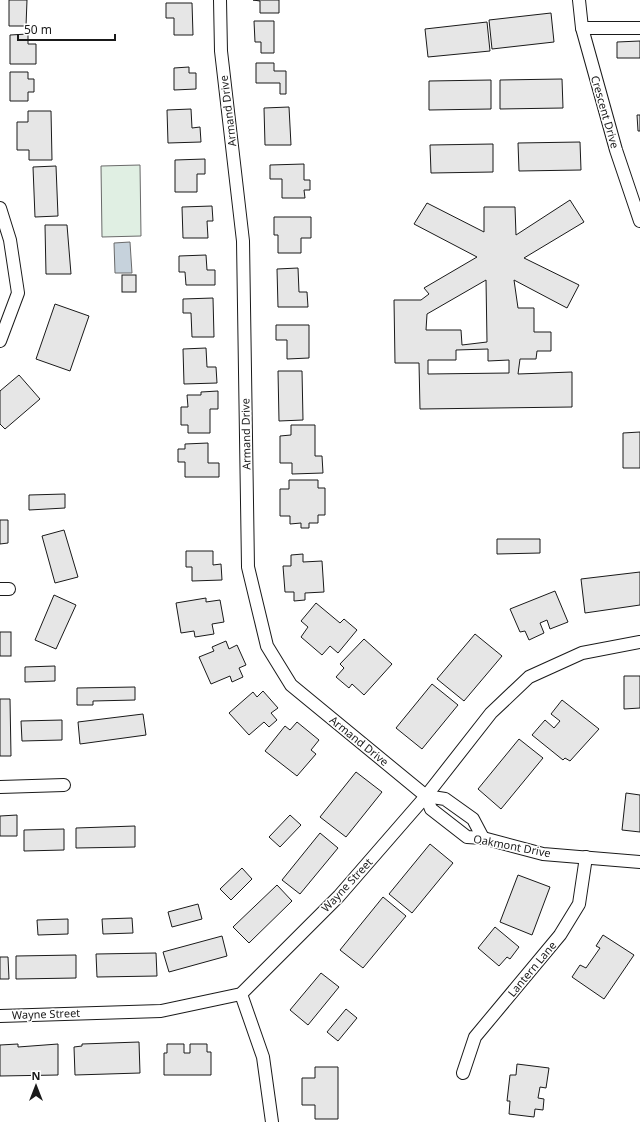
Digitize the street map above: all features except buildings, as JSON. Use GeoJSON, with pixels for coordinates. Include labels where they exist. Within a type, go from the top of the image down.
{"type":"FeatureCollection","features":[{"type":"Feature","properties":{"kind":"street","name":"Armand Drive"},"geometry":{"type":"LineString","coordinates":[[220,0],[221,51],[243,242],[248,567],[267,646],[291,685],[426,796]]}},
{"type":"Feature","properties":{"kind":"street","name":"Crescent Drive"},"geometry":{"type":"LineString","coordinates":[[579,0],[582,28],[616,150],[640,221]]}},
{"type":"Feature","properties":{"kind":"street"},"geometry":{"type":"LineString","coordinates":[[582,28],[640,28]]}},
{"type":"Feature","properties":{"kind":"street"},"geometry":{"type":"LineString","coordinates":[[0,208],[10,240],[18,293],[0,341]]}},
{"type":"Feature","properties":{"kind":"street","name":"Wayne Street"},"geometry":{"type":"LineString","coordinates":[[0,1016],[161,1011],[241,994],[339,896],[426,796],[491,713],[529,677],[582,653],[640,642]]}},
{"type":"Feature","properties":{"kind":"street"},"geometry":{"type":"LineString","coordinates":[[0,787],[64,785]]}},
{"type":"Feature","properties":{"kind":"street","name":"Oakmont Drive"},"geometry":{"type":"LineString","coordinates":[[426,796],[431,810],[467,837],[483,838],[542,854],[640,862]]}},
{"type":"Feature","properties":{"kind":"street"},"geometry":{"type":"LineString","coordinates":[[426,796],[445,799],[473,819],[483,838]]}},
{"type":"Feature","properties":{"kind":"street","name":"Lantern Lane"},"geometry":{"type":"LineString","coordinates":[[463,1073],[475,1037],[560,935],[579,904],[586,858]]}},
{"type":"Feature","properties":{"kind":"street"},"geometry":{"type":"LineString","coordinates":[[241,994],[264,1057],[272,1122]]}},
{"type":"Feature","properties":{"kind":"green space"},"geometry":{"type":"Polygon","coordinates":[[[140,165],[141,236],[102,237],[101,166],[140,165]]]}},
{"type":"Feature","properties":{"kind":"shaded area"},"geometry":{"type":"Polygon","coordinates":[[[130,242],[132,273],[115,273],[114,243],[130,242]]]}}]}
